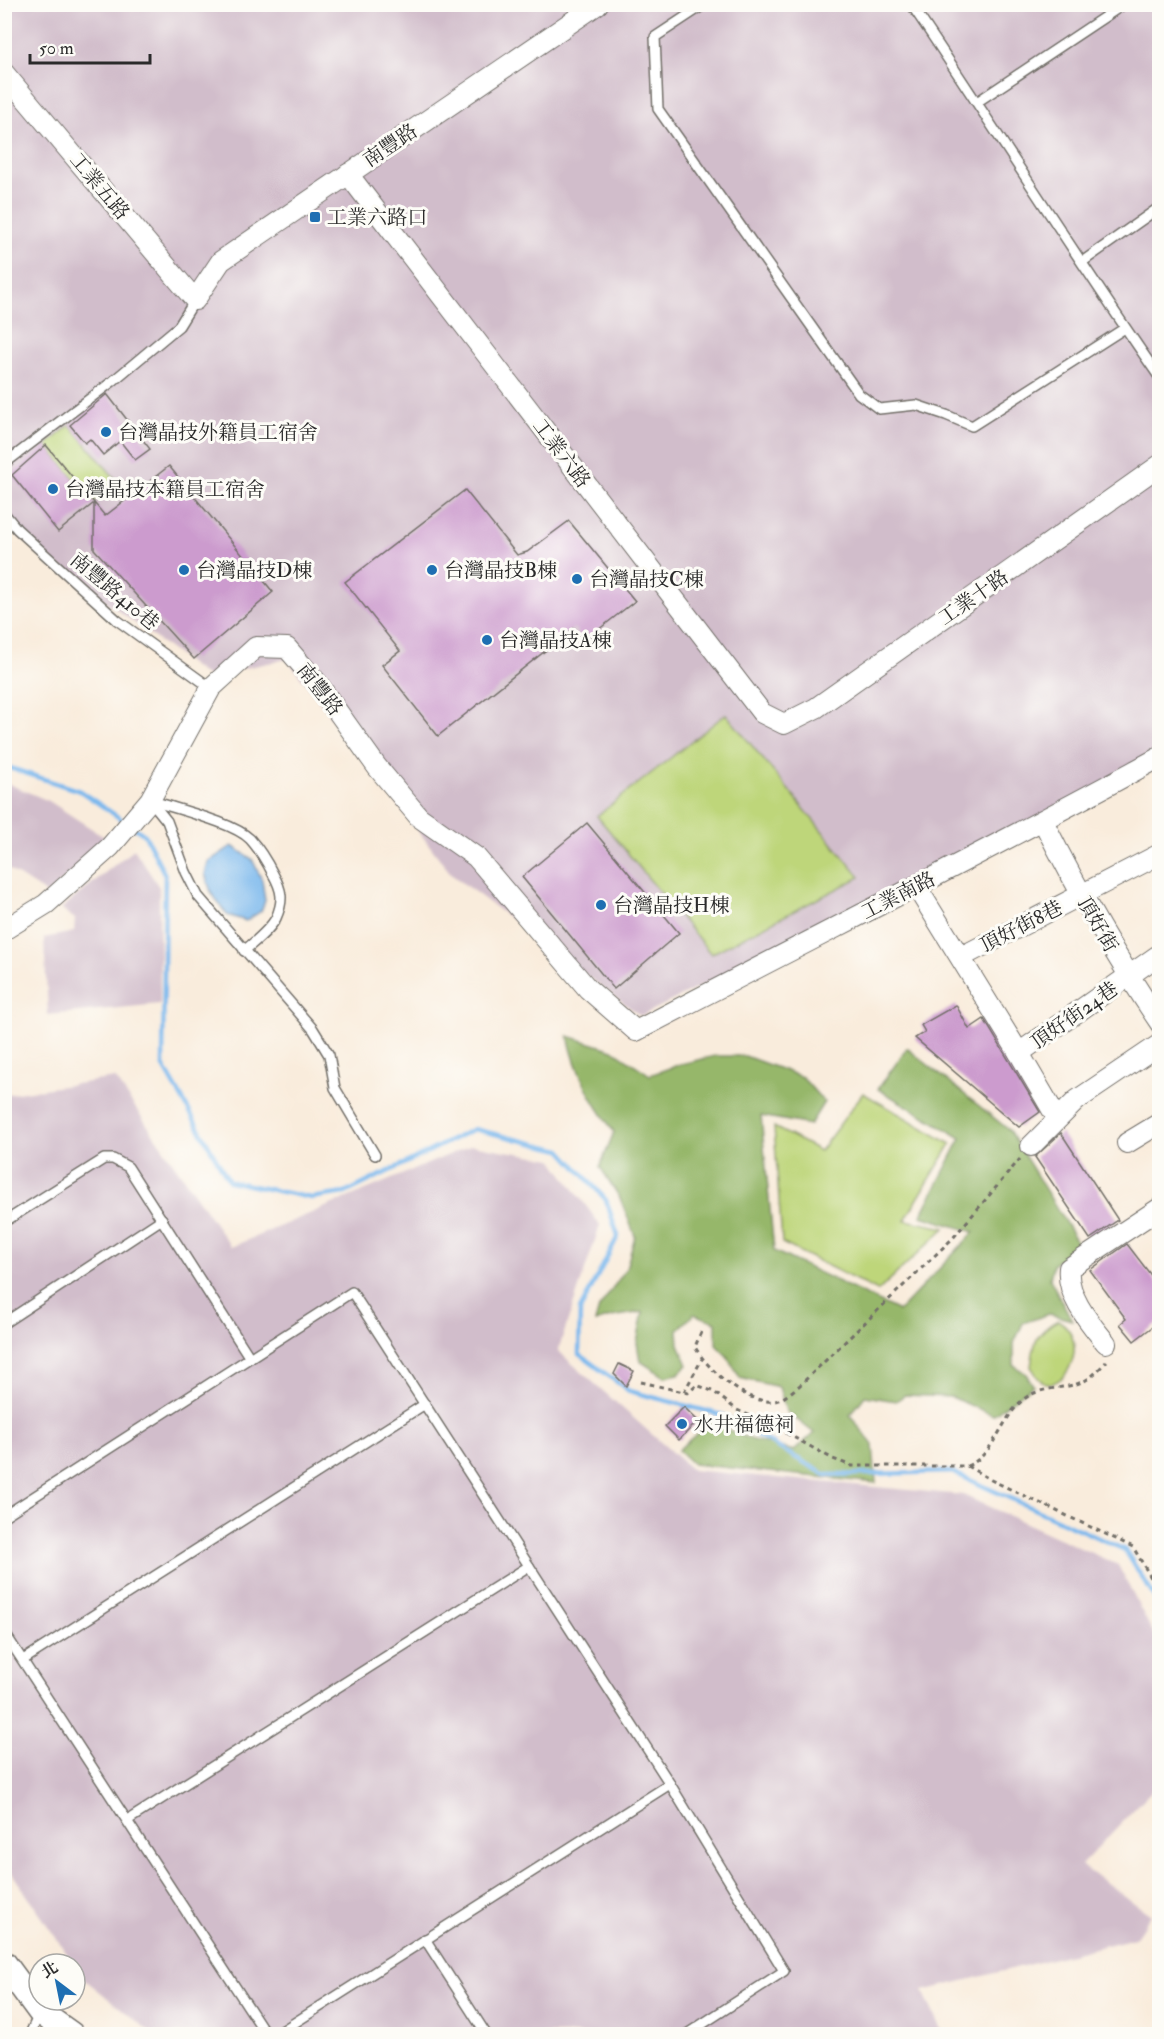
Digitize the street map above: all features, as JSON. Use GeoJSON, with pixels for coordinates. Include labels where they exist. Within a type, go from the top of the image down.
{"type":"FeatureCollection","features":[{"type":"Feature","properties":{"kind":"street","name":"南豐路"},"geometry":{"type":"LineString","coordinates":[[195,300],[222,261],[598,4]]}},
{"type":"Feature","properties":{"kind":"street","name":"工業五路"},"geometry":{"type":"LineString","coordinates":[[4,73],[195,300]]}},
{"type":"Feature","properties":{"kind":"street","name":"工業六路"},"geometry":{"type":"LineString","coordinates":[[348,174],[762,713],[784,724]]}},
{"type":"Feature","properties":{"kind":"street","name":"工業十路"},"geometry":{"type":"LineString","coordinates":[[784,724],[816,708],[1160,465]]}},
{"type":"Feature","properties":{"kind":"street","name":"南豐路"},"geometry":{"type":"LineString","coordinates":[[4,930],[46,904],[102,854],[150,800],[211,688],[256,647],[287,648],[318,684],[376,767],[418,817],[476,857],[588,989],[636,1031]]}},
{"type":"Feature","properties":{"kind":"street","name":"工業南路"},"geometry":{"type":"LineString","coordinates":[[636,1031],[1043,821],[1160,757]]}},
{"type":"Feature","properties":{"kind":"street","name":"頂好街"},"geometry":{"type":"LineString","coordinates":[[1043,821],[1081,896],[1128,976],[1160,1023]]}},
{"type":"Feature","properties":{"kind":"street","name":"頂好街8巷"},"geometry":{"type":"LineString","coordinates":[[961,957],[1160,854]]}},
{"type":"Feature","properties":{"kind":"street"},"geometry":{"type":"LineString","coordinates":[[916,886],[1057,1118]]}},
{"type":"Feature","properties":{"kind":"street","name":"頂好街24巷"},"geometry":{"type":"LineString","coordinates":[[1019,1053],[1160,954]]}},
{"type":"Feature","properties":{"kind":"street"},"geometry":{"type":"LineString","coordinates":[[1031,1146],[1077,1100],[1160,1044]]}},
{"type":"Feature","properties":{"kind":"street"},"geometry":{"type":"LineString","coordinates":[[1127,1143],[1160,1123]]}},
{"type":"Feature","properties":{"kind":"street"},"geometry":{"type":"LineString","coordinates":[[1106,1343],[1071,1289],[1068,1277],[1069,1268],[1160,1208]]}},
{"type":"Feature","properties":{"kind":"street"},"geometry":{"type":"LineString","coordinates":[[4,1963],[27,1994]]}},
{"type":"Feature","properties":{"kind":"street"},"geometry":{"type":"LineString","coordinates":[[40,2012],[70,2034]]}},
{"type":"Feature","properties":{"kind":"lane"},"geometry":{"type":"LineString","coordinates":[[705,4],[655,37],[658,110],[859,394],[879,409],[916,405],[972,426],[1125,328]]}},
{"type":"Feature","properties":{"kind":"lane"},"geometry":{"type":"LineString","coordinates":[[910,4],[1160,378]]}},
{"type":"Feature","properties":{"kind":"lane"},"geometry":{"type":"LineString","coordinates":[[977,102],[1124,4]]}},
{"type":"Feature","properties":{"kind":"lane"},"geometry":{"type":"LineString","coordinates":[[1082,262],[1160,207]]}},
{"type":"Feature","properties":{"kind":"lane"},"geometry":{"type":"LineString","coordinates":[[4,464],[113,381],[179,326],[195,300]]}},
{"type":"Feature","properties":{"kind":"lane","name":"南豐路410巷"},"geometry":{"type":"LineString","coordinates":[[4,513],[16,529],[117,620],[211,688]]}},
{"type":"Feature","properties":{"kind":"lane"},"geometry":{"type":"LineString","coordinates":[[150,800],[167,821],[186,873],[198,896],[313,1029],[329,1054],[335,1088],[375,1155]]}},
{"type":"Feature","properties":{"kind":"lane"},"geometry":{"type":"LineString","coordinates":[[150,800],[219,823],[242,834],[250,839],[266,860],[278,883],[282,900],[275,920],[244,951]]}},
{"type":"Feature","properties":{"kind":"lane"},"geometry":{"type":"LineString","coordinates":[[4,1222],[104,1159],[113,1159],[129,1167],[250,1358]]}},
{"type":"Feature","properties":{"kind":"lane"},"geometry":{"type":"LineString","coordinates":[[4,1323],[162,1219]]}},
{"type":"Feature","properties":{"kind":"lane"},"geometry":{"type":"LineString","coordinates":[[4,1516],[352,1292],[670,1784],[784,1971],[687,2034]]}},
{"type":"Feature","properties":{"kind":"lane"},"geometry":{"type":"LineString","coordinates":[[23,1660],[425,1404]]}},
{"type":"Feature","properties":{"kind":"lane"},"geometry":{"type":"LineString","coordinates":[[128,1820],[529,1566]]}},
{"type":"Feature","properties":{"kind":"lane"},"geometry":{"type":"LineString","coordinates":[[4,1632],[266,2034]]}},
{"type":"Feature","properties":{"kind":"lane"},"geometry":{"type":"LineString","coordinates":[[277,2034],[670,1784]]}},
{"type":"Feature","properties":{"kind":"lane"},"geometry":{"type":"LineString","coordinates":[[425,1939],[486,2034]]}},
{"type":"Feature","properties":{"kind":"lane"},"geometry":{"type":"LineString","coordinates":[[30,2034],[40,2012]]}},
{"type":"Feature","properties":{"kind":"path"},"geometry":{"type":"LineString","coordinates":[[701,1332],[695,1347],[702,1359],[730,1385],[758,1400],[777,1401],[799,1386],[953,1238],[1031,1146]]}},
{"type":"Feature","properties":{"kind":"path"},"geometry":{"type":"LineString","coordinates":[[641,1382],[688,1393],[697,1385],[706,1388],[737,1410],[777,1428],[833,1459],[852,1466],[967,1466],[975,1462],[987,1449],[1023,1399],[1037,1392],[1083,1382],[1094,1374],[1107,1361],[1110,1353],[1106,1343]]}},
{"type":"Feature","properties":{"kind":"path"},"geometry":{"type":"LineString","coordinates":[[684,1392],[702,1359]]}},
{"type":"Feature","properties":{"kind":"path"},"geometry":{"type":"LineString","coordinates":[[967,1466],[991,1480],[1132,1547],[1160,1593]]}},
{"type":"Feature","properties":{"kind":"shaded area"},"geometry":{"type":"Polygon","coordinates":[[[4,5],[1159,5],[1159,758],[641,1016],[452,875],[287,659],[206,676],[5,526],[4,5]]]}},
{"type":"Feature","properties":{"kind":"shaded area"},"geometry":{"type":"Polygon","coordinates":[[[4,782],[49,801],[109,840],[47,894],[5,867],[4,782]]]}},
{"type":"Feature","properties":{"kind":"shaded area"},"geometry":{"type":"Polygon","coordinates":[[[134,849],[159,887],[160,1004],[48,1015],[44,938],[74,932],[75,919],[61,909],[134,849]]]}},
{"type":"Feature","properties":{"kind":"shaded area"},"geometry":{"type":"Polygon","coordinates":[[[115,1078],[231,1247],[472,1145],[552,1159],[600,1225],[558,1351],[692,1470],[963,1495],[1118,1565],[1154,1635],[1159,1638],[1159,1783],[1081,1865],[1151,1915],[1135,1938],[923,1991],[943,2034],[153,2034],[87,1981],[87,1952],[66,1952],[5,1863],[4,1095],[115,1078]]]}},
{"type":"Feature","properties":{"kind":"green space"},"geometry":{"type":"Polygon","coordinates":[[[70,425],[118,482],[94,502],[46,445],[70,425]]]}},
{"type":"Feature","properties":{"kind":"green space"},"geometry":{"type":"Polygon","coordinates":[[[726,714],[860,877],[711,954],[597,816],[726,714]]]}},
{"type":"Feature","properties":{"kind":"green space"},"geometry":{"type":"Polygon","coordinates":[[[568,1036],[613,1050],[650,1075],[681,1064],[715,1056],[745,1056],[802,1077],[824,1102],[810,1125],[761,1116],[774,1251],[899,1311],[974,1232],[921,1216],[961,1138],[878,1089],[907,1048],[1009,1130],[1078,1243],[1053,1265],[1050,1279],[1072,1320],[1049,1314],[1023,1323],[1014,1343],[1014,1365],[1026,1374],[1033,1385],[993,1415],[951,1397],[905,1395],[896,1401],[865,1396],[850,1415],[873,1445],[876,1483],[693,1464],[678,1450],[710,1422],[750,1439],[794,1451],[814,1433],[786,1411],[779,1387],[740,1378],[727,1356],[716,1345],[716,1322],[694,1314],[678,1330],[679,1344],[688,1365],[678,1374],[665,1377],[640,1361],[637,1343],[643,1312],[595,1322],[599,1308],[626,1269],[635,1236],[620,1198],[600,1167],[614,1132],[586,1087],[575,1063],[568,1036]]]}},
{"type":"Feature","properties":{"kind":"green space"},"geometry":{"type":"Polygon","coordinates":[[[863,1093],[951,1144],[905,1220],[945,1228],[878,1291],[782,1243],[774,1127],[820,1151],[863,1093]]]}},
{"type":"Feature","properties":{"kind":"green space"},"geometry":{"type":"Polygon","coordinates":[[[1058,1320],[1068,1330],[1073,1341],[1074,1354],[1065,1375],[1057,1381],[1048,1383],[1039,1379],[1031,1367],[1033,1351],[1044,1329],[1058,1320]]]}},
{"type":"Feature","properties":{"kind":"water"},"geometry":{"type":"Polygon","coordinates":[[[232,846],[252,859],[262,880],[265,901],[261,911],[246,921],[227,915],[211,892],[205,874],[208,862],[232,846]]]}},
{"type":"Feature","properties":{"kind":"building","name":"台灣晶技外籍員工宿舍"},"geometry":{"type":"Polygon","coordinates":[[[107,394],[150,449],[135,460],[120,441],[103,455],[90,439],[85,443],[70,425],[107,394]]]}},
{"type":"Feature","properties":{"kind":"building","name":"台灣晶技D棟"},"geometry":{"type":"Polygon","coordinates":[[[46,445],[105,516],[169,466],[273,592],[194,659],[94,549],[94,503],[58,532],[12,475],[46,445]]]}},
{"type":"Feature","properties":{"kind":"building"},"geometry":{"type":"Polygon","coordinates":[[[465,490],[517,555],[527,552],[569,521],[635,601],[584,641],[574,628],[438,736],[382,665],[400,651],[345,582],[465,490]]]}},
{"type":"Feature","properties":{"kind":"building","name":"台灣晶技H棟"},"geometry":{"type":"Polygon","coordinates":[[[587,823],[679,933],[614,989],[522,877],[587,823]]]}},
{"type":"Feature","properties":{"kind":"building"},"geometry":{"type":"Polygon","coordinates":[[[956,1005],[969,1029],[984,1019],[1040,1112],[1019,1127],[915,1038],[925,1032],[921,1025],[956,1005]]]}},
{"type":"Feature","properties":{"kind":"building"},"geometry":{"type":"Polygon","coordinates":[[[1061,1133],[1118,1220],[1090,1239],[1035,1157],[1061,1133]]]}},
{"type":"Feature","properties":{"kind":"building"},"geometry":{"type":"Polygon","coordinates":[[[1127,1244],[1160,1287],[1160,1321],[1134,1341],[1120,1324],[1126,1319],[1090,1270],[1127,1244]]]}},
{"type":"Feature","properties":{"kind":"building"},"geometry":{"type":"Polygon","coordinates":[[[619,1364],[634,1371],[626,1386],[614,1374],[619,1364]]]}},
{"type":"Feature","properties":{"kind":"building","name":"水井福德祠"},"geometry":{"type":"Polygon","coordinates":[[[684,1407],[698,1421],[679,1440],[665,1426],[684,1407]]]}},
{"type":"Feature","properties":{"kind":"waterway"},"geometry":{"type":"LineString","coordinates":[[4,766],[80,791],[124,821]]}},
{"type":"Feature","properties":{"kind":"waterway"},"geometry":{"type":"LineString","coordinates":[[133,827],[145,835],[165,875],[163,1065],[229,1181],[311,1198],[345,1193],[474,1129],[561,1150],[606,1200],[618,1236],[580,1310],[579,1354],[629,1391],[722,1415],[826,1475],[952,1472],[1125,1550],[1160,1606]]}},
{"type":"Feature","properties":{"kind":"place","name":"工業六路口"},"geometry":{"type":"Point","coordinates":[315,217]}},
{"type":"Feature","properties":{"kind":"place","name":"台灣晶技外籍員工宿舍"},"geometry":{"type":"Point","coordinates":[106,432]}},
{"type":"Feature","properties":{"kind":"place","name":"台灣晶技本籍員工宿舍"},"geometry":{"type":"Point","coordinates":[53,489]}},
{"type":"Feature","properties":{"kind":"place","name":"台灣晶技D棟"},"geometry":{"type":"Point","coordinates":[184,570]}},
{"type":"Feature","properties":{"kind":"place","name":"台灣晶技B棟"},"geometry":{"type":"Point","coordinates":[432,570]}},
{"type":"Feature","properties":{"kind":"place","name":"台灣晶技C棟"},"geometry":{"type":"Point","coordinates":[577,579]}},
{"type":"Feature","properties":{"kind":"place","name":"台灣晶技A棟"},"geometry":{"type":"Point","coordinates":[487,640]}},
{"type":"Feature","properties":{"kind":"place","name":"台灣晶技H棟"},"geometry":{"type":"Point","coordinates":[601,905]}},
{"type":"Feature","properties":{"kind":"place","name":"水井福德祠"},"geometry":{"type":"Point","coordinates":[682,1424]}}]}
